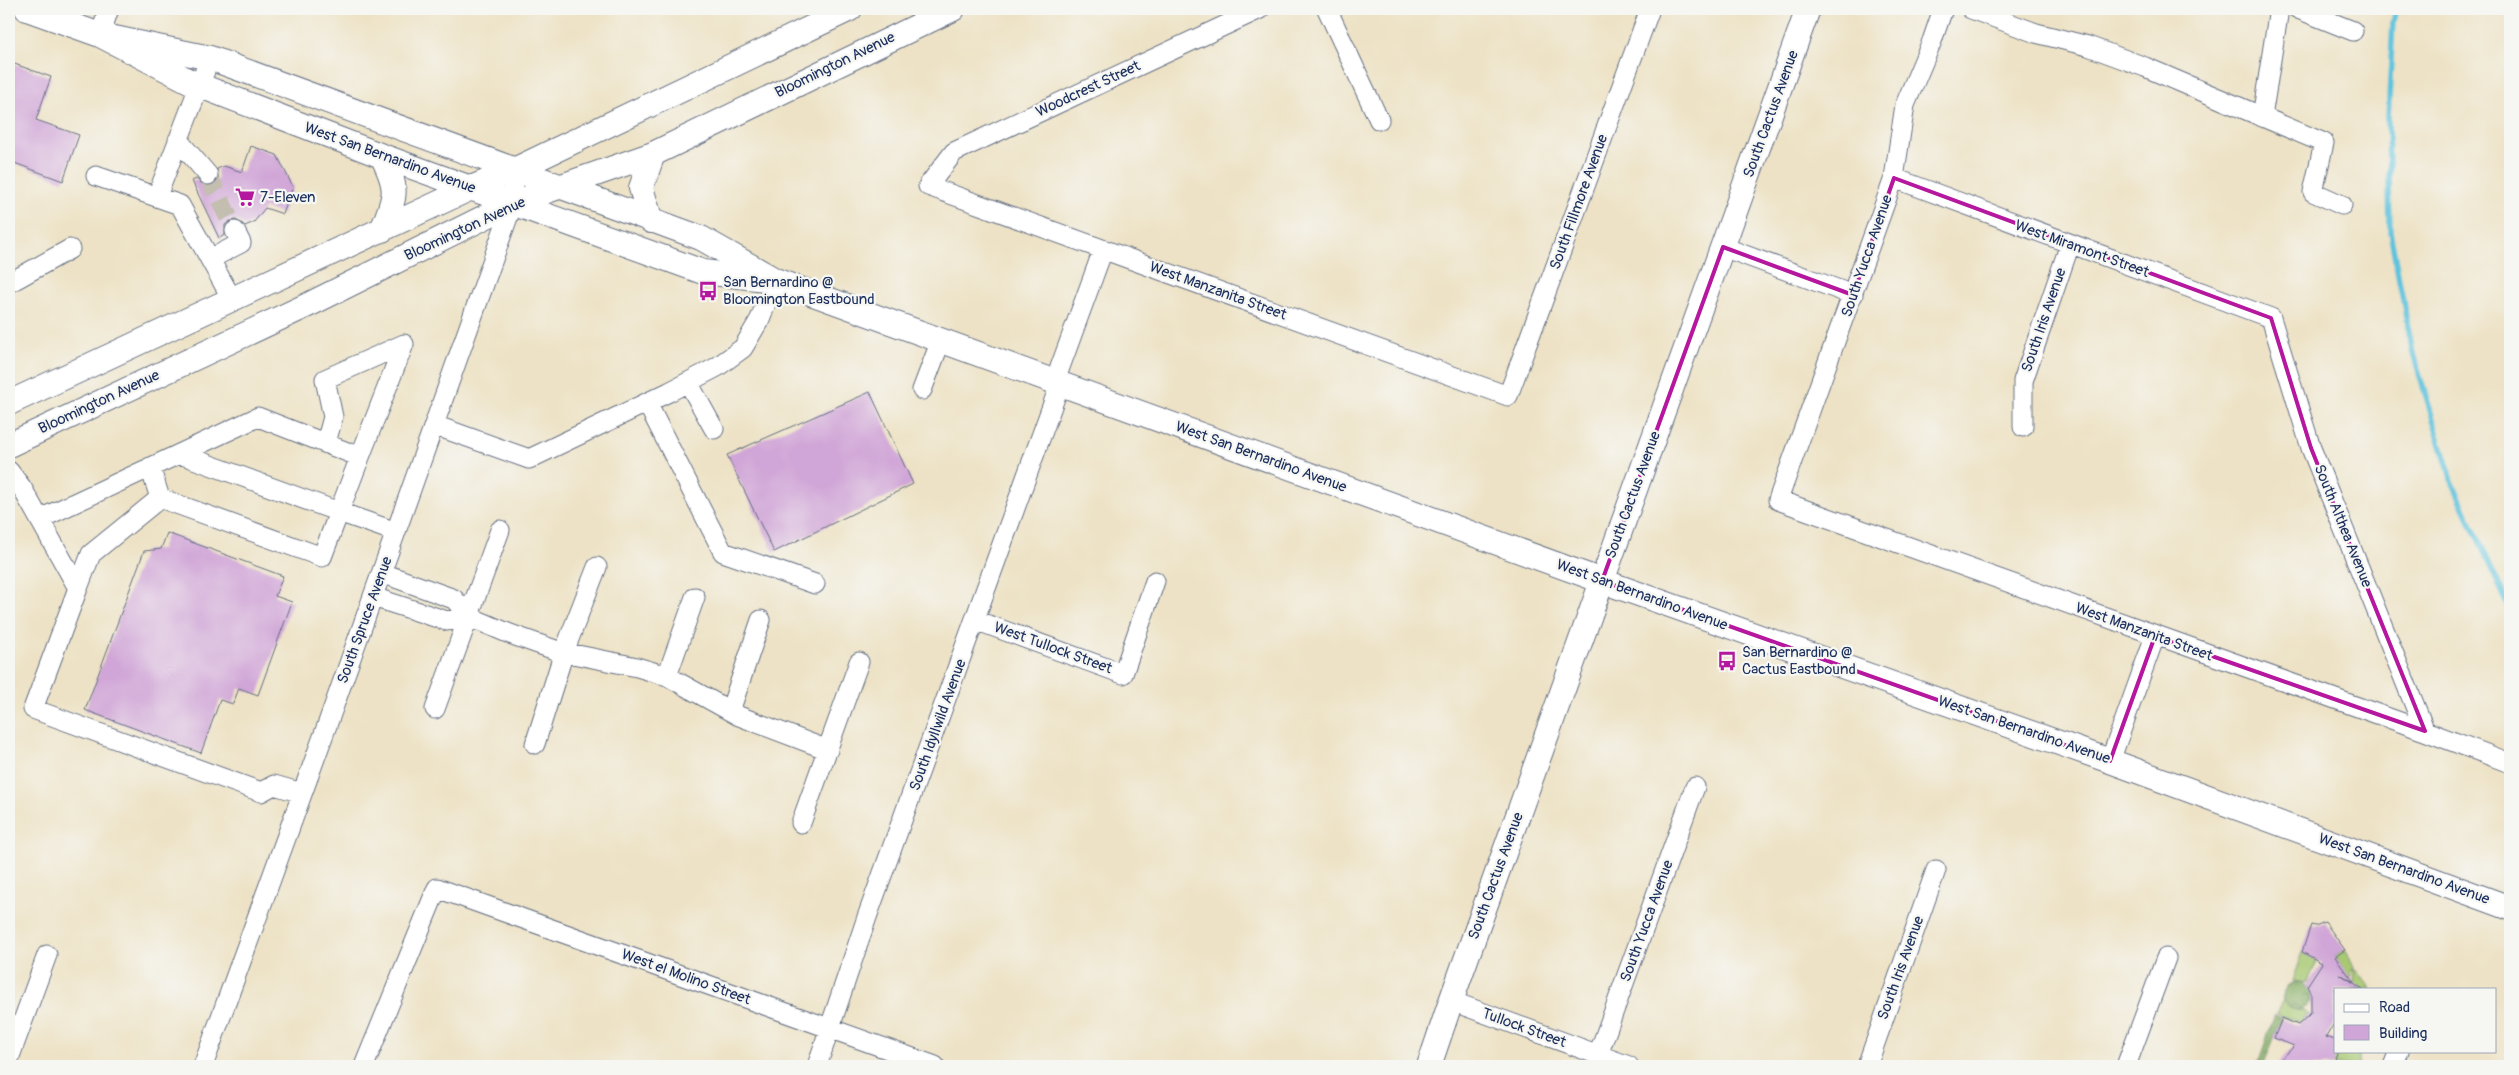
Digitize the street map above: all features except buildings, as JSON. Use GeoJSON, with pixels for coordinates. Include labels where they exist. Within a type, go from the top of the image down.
{"type":"FeatureCollection","features":[{"type":"Feature","properties":{"kind":"main road","name":"West San Bernardino Avenue"},"geometry":{"type":"LineString","coordinates":[[27,9],[100,35],[199,85],[382,156],[703,272],[775,280]]}},
{"type":"Feature","properties":{"kind":"main road"},"geometry":{"type":"LineString","coordinates":[[9,403],[471,188],[514,170],[850,9]]}},
{"type":"Feature","properties":{"kind":"main road","name":"Bloomington Avenue"},"geometry":{"type":"LineString","coordinates":[[9,444],[310,304],[513,203],[563,188],[653,154],[952,9]]}},
{"type":"Feature","properties":{"kind":"main road","name":"South Cactus Avenue"},"geometry":{"type":"LineString","coordinates":[[1429,1066],[1808,9]]}},
{"type":"Feature","properties":{"kind":"main road","name":"West San Bernardino Avenue"},"geometry":{"type":"LineString","coordinates":[[100,35],[210,58],[701,238],[775,280],[1602,581],[2110,761],[2510,908]]}},
{"type":"Feature","properties":{"kind":"main road"},"geometry":{"type":"LineString","coordinates":[[651,221],[641,188],[653,154]]}},
{"type":"Feature","properties":{"kind":"main road"},"geometry":{"type":"LineString","coordinates":[[382,156],[393,178],[394,192],[394,200],[382,230]]}},
{"type":"Feature","properties":{"kind":"street"},"geometry":{"type":"LineString","coordinates":[[100,35],[109,9]]}},
{"type":"Feature","properties":{"kind":"street","name":"Woodcrest Street"},"geometry":{"type":"LineString","coordinates":[[928,186],[954,152],[1260,9]]}},
{"type":"Feature","properties":{"kind":"street"},"geometry":{"type":"LineString","coordinates":[[1327,9],[1379,120]]}},
{"type":"Feature","properties":{"kind":"street","name":"South Fillmore Avenue"},"geometry":{"type":"LineString","coordinates":[[1508,396],[1650,9]]}},
{"type":"Feature","properties":{"kind":"street","name":"South Yucca Avenue"},"geometry":{"type":"LineString","coordinates":[[1778,500],[1854,295],[1894,178],[1906,105],[1943,9]]}},
{"type":"Feature","properties":{"kind":"street"},"geometry":{"type":"LineString","coordinates":[[1971,9],[2036,33],[2088,46],[2144,67],[2324,143],[2313,192],[2342,205]]}},
{"type":"Feature","properties":{"kind":"street"},"geometry":{"type":"LineString","coordinates":[[2262,117],[2279,9]]}},
{"type":"Feature","properties":{"kind":"street"},"geometry":{"type":"LineString","coordinates":[[2298,9],[2353,31]]}},
{"type":"Feature","properties":{"kind":"street"},"geometry":{"type":"LineString","coordinates":[[156,196],[210,58]]}},
{"type":"Feature","properties":{"kind":"street"},"geometry":{"type":"LineString","coordinates":[[178,140],[208,175]]}},
{"type":"Feature","properties":{"kind":"street","name":"South Spruce Avenue"},"geometry":{"type":"LineString","coordinates":[[203,1066],[382,573],[513,203],[514,170]]}},
{"type":"Feature","properties":{"kind":"street"},"geometry":{"type":"LineString","coordinates":[[96,176],[180,206],[233,300]]}},
{"type":"Feature","properties":{"kind":"street","name":"West Miramont Street"},"geometry":{"type":"LineString","coordinates":[[1894,178],[2271,318]]}},
{"type":"Feature","properties":{"kind":"street","name":"West Manzanita Street"},"geometry":{"type":"LineString","coordinates":[[928,186],[1508,396]]}},
{"type":"Feature","properties":{"kind":"street"},"geometry":{"type":"LineString","coordinates":[[210,259],[240,243],[235,231]]}},
{"type":"Feature","properties":{"kind":"street","name":"South Iris Avenue"},"geometry":{"type":"LineString","coordinates":[[2023,427],[2023,381],[2070,244]]}},
{"type":"Feature","properties":{"kind":"street"},"geometry":{"type":"LineString","coordinates":[[1723,247],[1854,295]]}},
{"type":"Feature","properties":{"kind":"street"},"geometry":{"type":"LineString","coordinates":[[9,283],[70,249]]}},
{"type":"Feature","properties":{"kind":"street","name":"South Idyllwild Avenue"},"geometry":{"type":"LineString","coordinates":[[817,1066],[831,1030],[867,917],[976,620],[1103,250]]}},
{"type":"Feature","properties":{"kind":"street"},"geometry":{"type":"LineString","coordinates":[[434,425],[529,459],[648,403],[717,367],[743,348],[760,319],[775,280]]}},
{"type":"Feature","properties":{"kind":"street","name":"South Althea Avenue"},"geometry":{"type":"LineString","coordinates":[[2271,318],[2312,448],[2425,731]]}},
{"type":"Feature","properties":{"kind":"street"},"geometry":{"type":"LineString","coordinates":[[922,390],[942,340]]}},
{"type":"Feature","properties":{"kind":"street"},"geometry":{"type":"LineString","coordinates":[[160,498],[322,557],[404,344],[325,379],[333,417],[326,444]]}},
{"type":"Feature","properties":{"kind":"street"},"geometry":{"type":"LineString","coordinates":[[688,382],[714,428]]}},
{"type":"Feature","properties":{"kind":"street"},"geometry":{"type":"LineString","coordinates":[[648,403],[723,552],[814,584]]}},
{"type":"Feature","properties":{"kind":"street"},"geometry":{"type":"LineString","coordinates":[[40,519],[258,417],[360,457]]}},
{"type":"Feature","properties":{"kind":"street"},"geometry":{"type":"LineString","coordinates":[[180,454],[396,532]]}},
{"type":"Feature","properties":{"kind":"street"},"geometry":{"type":"LineString","coordinates":[[150,467],[160,498]]}},
{"type":"Feature","properties":{"kind":"street"},"geometry":{"type":"LineString","coordinates":[[9,470],[22,488],[78,588]]}},
{"type":"Feature","properties":{"kind":"street"},"geometry":{"type":"LineString","coordinates":[[160,498],[91,554],[33,708],[262,792],[274,785],[302,793]]}},
{"type":"Feature","properties":{"kind":"street","name":"West Manzanita Street"},"geometry":{"type":"LineString","coordinates":[[1778,500],[2425,731],[2510,764]]}},
{"type":"Feature","properties":{"kind":"street"},"geometry":{"type":"LineString","coordinates":[[435,710],[500,530]]}},
{"type":"Feature","properties":{"kind":"street"},"geometry":{"type":"LineString","coordinates":[[535,744],[564,652],[597,567]]}},
{"type":"Feature","properties":{"kind":"street"},"geometry":{"type":"LineString","coordinates":[[382,573],[454,599],[470,616],[510,634],[564,652],[637,667],[667,676],[730,711],[828,750]]}},
{"type":"Feature","properties":{"kind":"street","name":"West Tullock Street"},"geometry":{"type":"LineString","coordinates":[[976,620],[1123,674],[1155,581]]}},
{"type":"Feature","properties":{"kind":"street"},"geometry":{"type":"LineString","coordinates":[[373,597],[447,621],[470,616]]}},
{"type":"Feature","properties":{"kind":"street"},"geometry":{"type":"LineString","coordinates":[[667,676],[695,597]]}},
{"type":"Feature","properties":{"kind":"street"},"geometry":{"type":"LineString","coordinates":[[730,711],[761,620]]}},
{"type":"Feature","properties":{"kind":"street"},"geometry":{"type":"LineString","coordinates":[[2110,761],[2155,636]]}},
{"type":"Feature","properties":{"kind":"street"},"geometry":{"type":"LineString","coordinates":[[801,823],[859,662]]}},
{"type":"Feature","properties":{"kind":"street","name":"South Yucca Avenue"},"geometry":{"type":"LineString","coordinates":[[1598,1055],[1695,788]]}},
{"type":"Feature","properties":{"kind":"street","name":"South Iris Avenue"},"geometry":{"type":"LineString","coordinates":[[1866,1066],[1936,870]]}},
{"type":"Feature","properties":{"kind":"street","name":"West el Molino Street"},"geometry":{"type":"LineString","coordinates":[[364,1066],[437,888],[935,1066]]}},
{"type":"Feature","properties":{"kind":"street"},"geometry":{"type":"LineString","coordinates":[[9,1059],[47,955]]}},
{"type":"Feature","properties":{"kind":"street"},"geometry":{"type":"LineString","coordinates":[[2126,1066],[2166,958]]}},
{"type":"Feature","properties":{"kind":"street","name":"Tullock Street"},"geometry":{"type":"LineString","coordinates":[[1451,1001],[1598,1055]]}},
{"type":"Feature","properties":{"kind":"street"},"geometry":{"type":"LineString","coordinates":[[2393,1066],[2399,1052]]}},
{"type":"Feature","properties":{"kind":"street"},"geometry":{"type":"LineString","coordinates":[[1598,1055],[1630,1066]]}},
{"type":"Feature","properties":{"kind":"highlighted area"},"geometry":{"type":"Polygon","coordinates":[[[1894,178],[2271,318],[2311,448],[2425,731],[2155,636],[2110,761],[1602,581],[1723,247],[1853,295],[1894,178]]]}},
{"type":"Feature","properties":{"kind":"green space"},"geometry":{"type":"Polygon","coordinates":[[[2345,950],[2355,966],[2349,979],[2340,974],[2342,967],[2335,957],[2345,950]]]}},
{"type":"Feature","properties":{"kind":"green space"},"geometry":{"type":"Polygon","coordinates":[[[2302,952],[2317,960],[2308,983],[2292,981],[2302,952]]]}},
{"type":"Feature","properties":{"kind":"green space"},"geometry":{"type":"Polygon","coordinates":[[[2355,968],[2370,988],[2352,988],[2354,983],[2355,968]]]}},
{"type":"Feature","properties":{"kind":"green space"},"geometry":{"type":"Polygon","coordinates":[[[2297,982],[2307,986],[2311,996],[2307,1006],[2297,1010],[2287,1006],[2283,996],[2287,986],[2297,982]]]}},
{"type":"Feature","properties":{"kind":"green space"},"geometry":{"type":"Polygon","coordinates":[[[2284,1001],[2292,1008],[2302,1010],[2309,1015],[2303,1018],[2303,1023],[2277,1014],[2284,1001]]]}},
{"type":"Feature","properties":{"kind":"green space"},"geometry":{"type":"Polygon","coordinates":[[[2275,1015],[2282,1018],[2263,1066],[2257,1066],[2275,1015]]]}},
{"type":"Feature","properties":{"kind":"green space"},"geometry":{"type":"Polygon","coordinates":[[[2337,1052],[2360,1052],[2358,1066],[2337,1066],[2334,1064],[2330,1066],[2337,1052]]]}},
{"type":"Feature","properties":{"kind":"waterway"},"geometry":{"type":"LineString","coordinates":[[2396,9],[2393,22],[2388,119],[2390,232],[2413,354],[2452,481],[2510,609]]}},
{"type":"Feature","properties":{"kind":"tunnel"},"geometry":{"type":"LineString","coordinates":[[208,175],[235,231]]}},
{"type":"Feature","properties":{"kind":"place","name":"7-Eleven"},"geometry":{"type":"Point","coordinates":[245,197]}},
{"type":"Feature","properties":{"kind":"place","name":"San Bernardino @ Bloomington Eastbound"},"geometry":{"type":"Point","coordinates":[708,291]}},
{"type":"Feature","properties":{"kind":"place","name":"San Bernardino @ Cactus Eastbound"},"geometry":{"type":"Point","coordinates":[1727,661]}}]}
